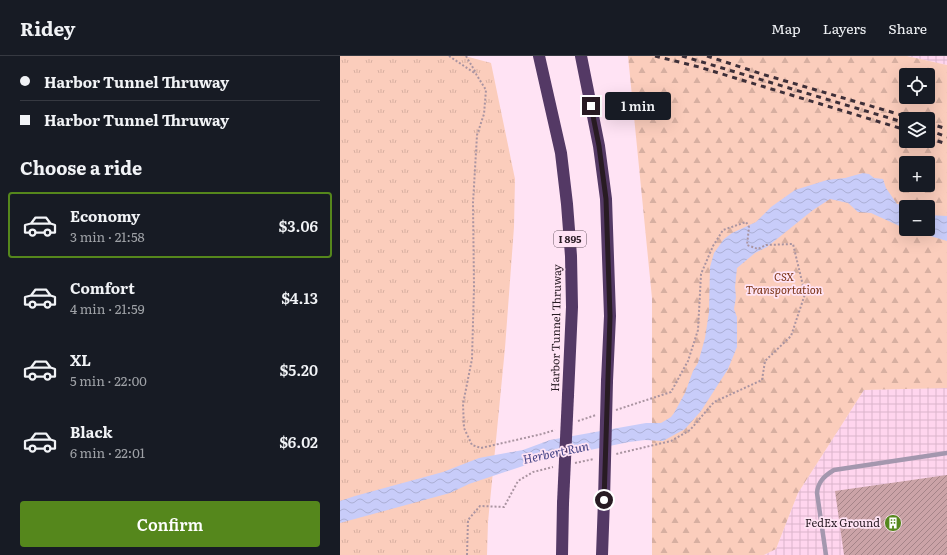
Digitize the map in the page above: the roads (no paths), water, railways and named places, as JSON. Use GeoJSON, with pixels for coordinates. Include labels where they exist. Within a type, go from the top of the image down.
{"type":"FeatureCollection","features":[{"type":"Feature","properties":{"kind":"highway","name":"Harbor Tunnel Thruway"},"geometry":{"type":"LineString","coordinates":[[539,56],[561,153],[571,256],[572,307],[562,555]]}},
{"type":"Feature","properties":{"kind":"highway"},"geometry":{"type":"LineString","coordinates":[[581,56],[599,146],[606,199],[610,316],[602,555]]}},
{"type":"Feature","properties":{"kind":"lane"},"geometry":{"type":"LineString","coordinates":[[826,555],[817,493],[818,485],[827,474],[834,470],[947,453]]}},
{"type":"Feature","properties":{"kind":"water","name":"Herbert Run"},"geometry":{"type":"Polygon","coordinates":[[[863,173],[869,174],[874,178],[883,179],[886,188],[897,204],[899,204],[899,226],[871,213],[858,212],[848,203],[830,199],[813,210],[767,247],[755,253],[737,268],[734,309],[737,317],[737,347],[728,369],[701,411],[685,429],[663,441],[645,440],[629,442],[541,460],[469,484],[450,493],[340,523],[340,501],[355,496],[443,472],[479,458],[523,450],[550,440],[646,423],[661,423],[671,417],[685,393],[693,371],[698,363],[705,338],[709,312],[710,267],[714,253],[724,239],[732,233],[756,222],[771,207],[795,190],[827,180],[845,178],[863,173]]]}},
{"type":"Feature","properties":{"kind":"water"},"geometry":{"type":"Polygon","coordinates":[[[935,215],[947,216],[947,241],[930,236],[935,236],[935,215]]]}},
{"type":"Feature","properties":{"kind":"railway"},"geometry":{"type":"LineString","coordinates":[[655,56],[699,67],[899,128]]}},
{"type":"Feature","properties":{"kind":"railway"},"geometry":{"type":"LineString","coordinates":[[682,56],[899,121]]}},
{"type":"Feature","properties":{"kind":"railway"},"geometry":{"type":"LineString","coordinates":[[707,56],[765,75],[899,114]]}},
{"type":"Feature","properties":{"kind":"railway"},"geometry":{"type":"LineString","coordinates":[[935,125],[947,129]]}},
{"type":"Feature","properties":{"kind":"railway"},"geometry":{"type":"LineString","coordinates":[[935,133],[947,137]]}},
{"type":"Feature","properties":{"kind":"railway"},"geometry":{"type":"LineString","coordinates":[[935,140],[947,144]]}},
{"type":"Feature","properties":{"kind":"place","name":"FedEx Ground"},"geometry":{"type":"Point","coordinates":[893,523]}},
{"type":"Feature","properties":{"kind":"park label","name":"CSX Transportation"},"geometry":{"type":"Point","coordinates":[784,283]}}]}
